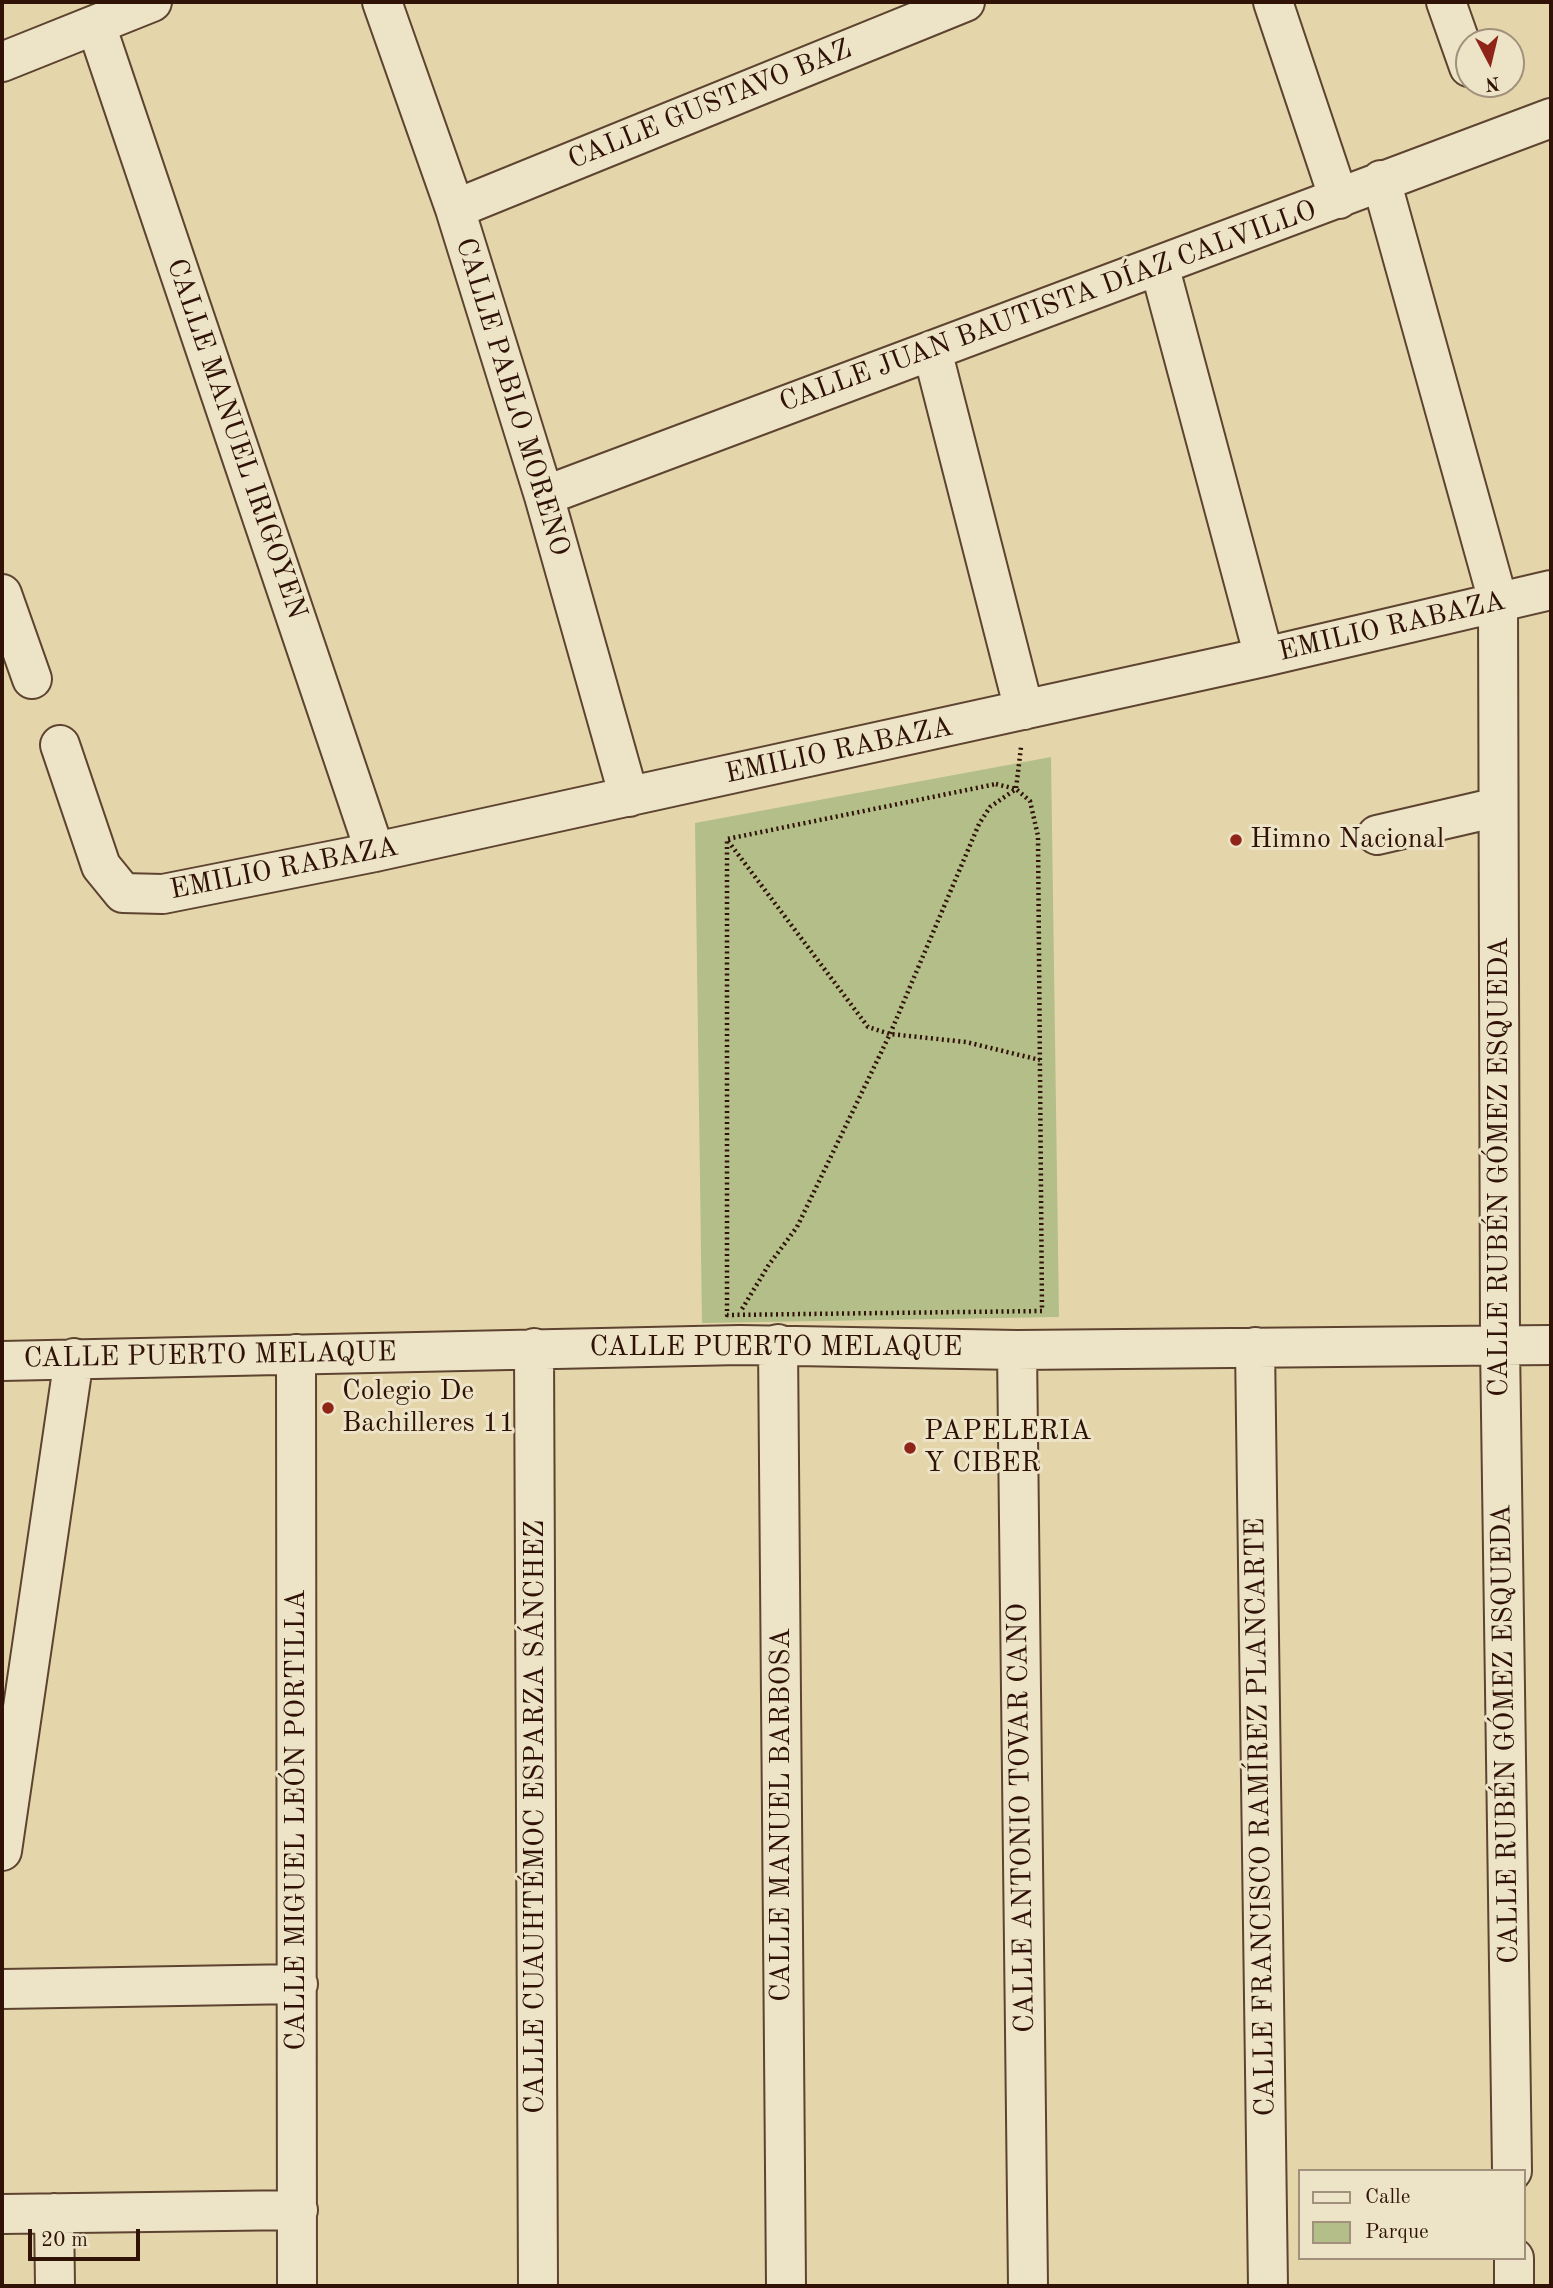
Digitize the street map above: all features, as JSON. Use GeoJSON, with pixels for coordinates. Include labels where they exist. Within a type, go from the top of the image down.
{"type":"FeatureCollection","features":[{"type":"Feature","properties":{"kind":"street"},"geometry":{"type":"LineString","coordinates":[[2,62],[152,2]]}},
{"type":"Feature","properties":{"kind":"street","name":"CALLE PABLO MORENO"},"geometry":{"type":"LineString","coordinates":[[382,2],[455,209],[544,496],[629,797]]}},
{"type":"Feature","properties":{"kind":"street","name":"CALLE GUSTAVO BAZ"},"geometry":{"type":"LineString","coordinates":[[455,209],[965,2]]}},
{"type":"Feature","properties":{"kind":"street"},"geometry":{"type":"LineString","coordinates":[[1273,2],[1339,199]]}},
{"type":"Feature","properties":{"kind":"street"},"geometry":{"type":"LineString","coordinates":[[1446,2],[1455,28]]}},
{"type":"Feature","properties":{"kind":"street","name":"CALLE MANUEL IRIGOYEN"},"geometry":{"type":"LineString","coordinates":[[96,25],[375,852]]}},
{"type":"Feature","properties":{"kind":"street","name":"CALLE JUAN BAUTISTA DÍAZ CALVILLO"},"geometry":{"type":"LineString","coordinates":[[544,496],[1551,118]]}},
{"type":"Feature","properties":{"kind":"street","name":"CALLE RUBÉN GÓMEZ ESQUEDA"},"geometry":{"type":"LineString","coordinates":[[1381,180],[1498,601],[1500,1345],[1513,2169]]}},
{"type":"Feature","properties":{"kind":"street"},"geometry":{"type":"LineString","coordinates":[[1159,265],[1264,657]]}},
{"type":"Feature","properties":{"kind":"street"},"geometry":{"type":"LineString","coordinates":[[932,350],[1024,710]]}},
{"type":"Feature","properties":{"kind":"street","name":"EMILIO RABAZA"},"geometry":{"type":"LineString","coordinates":[[60,745],[101,866],[123,893],[163,894],[629,797],[1264,657],[1551,590]]}},
{"type":"Feature","properties":{"kind":"street"},"geometry":{"type":"LineString","coordinates":[[2,594],[32,679]]}},
{"type":"Feature","properties":{"kind":"street"},"geometry":{"type":"LineString","coordinates":[[1377,835],[1499,807]]}},
{"type":"Feature","properties":{"kind":"street","name":"CALLE PUERTO MELAQUE"},"geometry":{"type":"LineString","coordinates":[[2,1361],[534,1348],[741,1330],[778,1344],[1017,1350],[1551,1345]]}},
{"type":"Feature","properties":{"kind":"street","name":"CALLE MANUEL BARBOSA"},"geometry":{"type":"LineString","coordinates":[[778,1344],[786,2286]]}},
{"type":"Feature","properties":{"kind":"street","name":"CALLE CUAUHTÉMOC ESPARZA SÁNCHEZ"},"geometry":{"type":"LineString","coordinates":[[534,1348],[538,2286]]}},
{"type":"Feature","properties":{"kind":"street","name":"CALLE FRANCISCO RAMÍREZ PLANCARTE"},"geometry":{"type":"LineString","coordinates":[[1255,1348],[1268,2286]]}},
{"type":"Feature","properties":{"kind":"street","name":"CALLE ANTONIO TOVAR CANO"},"geometry":{"type":"LineString","coordinates":[[1017,1350],[1028,2286]]}},
{"type":"Feature","properties":{"kind":"street","name":"CALLE MIGUEL LEÓN PORTILLA"},"geometry":{"type":"LineString","coordinates":[[296,1354],[297,2286]]}},
{"type":"Feature","properties":{"kind":"street"},"geometry":{"type":"LineString","coordinates":[[2,1851],[74,1358]]}},
{"type":"Feature","properties":{"kind":"street"},"geometry":{"type":"LineString","coordinates":[[2,1989],[298,1984]]}},
{"type":"Feature","properties":{"kind":"street"},"geometry":{"type":"LineString","coordinates":[[2,2214],[298,2210]]}},
{"type":"Feature","properties":{"kind":"street"},"geometry":{"type":"LineString","coordinates":[[54,2213],[55,2286]]}},
{"type":"Feature","properties":{"kind":"street"},"geometry":{"type":"LineString","coordinates":[[1514,2260],[1514,2286]]}},
{"type":"Feature","properties":{"kind":"path"},"geometry":{"type":"LineString","coordinates":[[741,1330],[743,1305],[797,1227],[890,1034],[979,824],[990,807],[1016,789],[1024,710]]}},
{"type":"Feature","properties":{"kind":"path"},"geometry":{"type":"LineString","coordinates":[[727,839],[996,784],[1016,789],[1030,801],[1038,836],[1042,1311],[741,1330]]}},
{"type":"Feature","properties":{"kind":"path"},"geometry":{"type":"LineString","coordinates":[[727,839],[868,1027],[890,1034],[966,1042],[1040,1060]]}},
{"type":"Feature","properties":{"kind":"path"},"geometry":{"type":"LineString","coordinates":[[727,839],[727,1315],[741,1330]]}},
{"type":"Feature","properties":{"kind":"green space"},"geometry":{"type":"Polygon","coordinates":[[[1051,757],[1059,1317],[702,1323],[695,823],[1051,757]]]}},
{"type":"Feature","properties":{"kind":"place","name":"Himno Nacional"},"geometry":{"type":"Point","coordinates":[1236,840]}},
{"type":"Feature","properties":{"kind":"place","name":"Colegio De Bachilleres 11"},"geometry":{"type":"Point","coordinates":[328,1408]}},
{"type":"Feature","properties":{"kind":"place","name":"PAPELERIA Y CIBER"},"geometry":{"type":"Point","coordinates":[910,1448]}}]}
